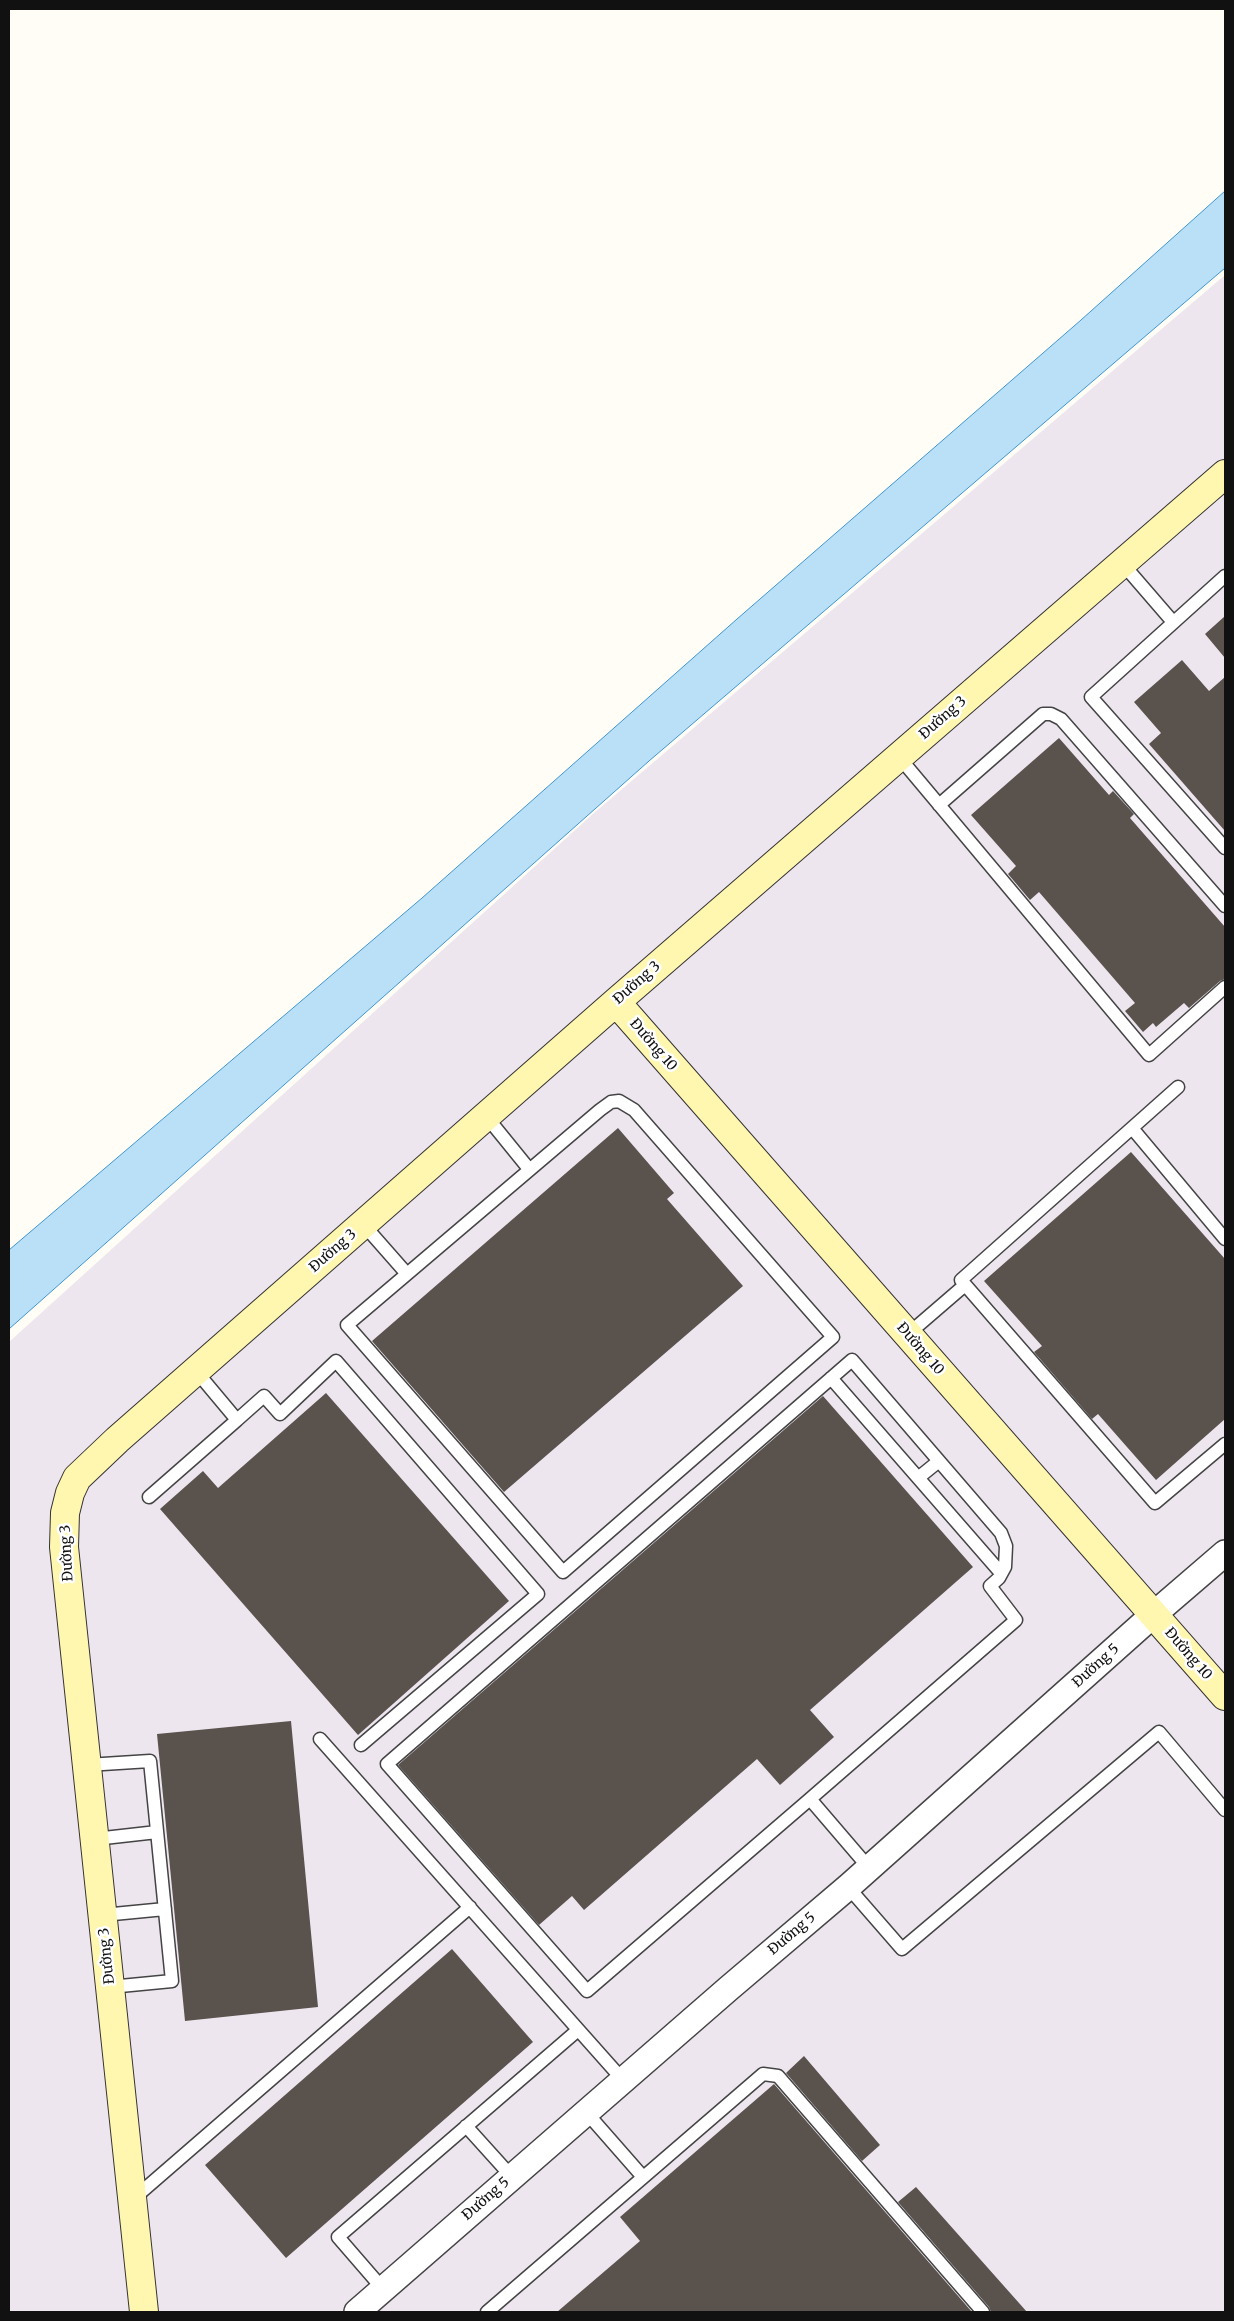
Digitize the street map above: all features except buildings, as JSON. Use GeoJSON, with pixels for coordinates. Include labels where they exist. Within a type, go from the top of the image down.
{"type":"FeatureCollection","features":[{"type":"Feature","properties":{"kind":"street","name":"Đường 3"},"geometry":{"type":"LineString","coordinates":[[144,2312],[64,1548],[65,1513],[70,1493],[77,1478],[616,1002],[1225,474]]}},
{"type":"Feature","properties":{"kind":"street","name":"Đường 10"},"geometry":{"type":"LineString","coordinates":[[616,1002],[1225,1696]]}},
{"type":"Feature","properties":{"kind":"street","name":"Đường 5"},"geometry":{"type":"LineString","coordinates":[[363,2310],[383,2289],[622,2080],[848,1888],[1225,1553]]}},
{"type":"Feature","properties":{"kind":"lane"},"geometry":{"type":"LineString","coordinates":[[1122,563],[1173,622]]}},
{"type":"Feature","properties":{"kind":"lane"},"geometry":{"type":"LineString","coordinates":[[1225,576],[1091,697],[1225,848]]}},
{"type":"Feature","properties":{"kind":"lane"},"geometry":{"type":"LineString","coordinates":[[939,805],[1043,714],[1051,714],[1061,719],[1225,906]]}},
{"type":"Feature","properties":{"kind":"lane"},"geometry":{"type":"LineString","coordinates":[[899,757],[1149,1054],[1225,987]]}},
{"type":"Feature","properties":{"kind":"lane"},"geometry":{"type":"LineString","coordinates":[[1178,1087],[961,1280],[1155,1503],[1225,1444]]}},
{"type":"Feature","properties":{"kind":"lane"},"geometry":{"type":"LineString","coordinates":[[619,1101],[626,1104],[833,1337],[562,1572],[347,1325],[407,1274],[529,1168],[611,1102],[619,1101]]}},
{"type":"Feature","properties":{"kind":"lane"},"geometry":{"type":"LineString","coordinates":[[486,1116],[529,1168]]}},
{"type":"Feature","properties":{"kind":"lane"},"geometry":{"type":"LineString","coordinates":[[1132,1128],[1225,1239]]}},
{"type":"Feature","properties":{"kind":"lane"},"geometry":{"type":"LineString","coordinates":[[364,1224],[407,1274]]}},
{"type":"Feature","properties":{"kind":"lane"},"geometry":{"type":"LineString","coordinates":[[907,1335],[965,1284]]}},
{"type":"Feature","properties":{"kind":"lane"},"geometry":{"type":"LineString","coordinates":[[852,1360],[938,1461],[1001,1533],[1006,1546],[1004,1567],[990,1586],[1016,1620],[587,1991],[387,1764],[852,1360]]}},
{"type":"Feature","properties":{"kind":"lane"},"geometry":{"type":"LineString","coordinates":[[149,1497],[264,1396],[280,1414],[336,1361],[538,1594],[362,1745]]}},
{"type":"Feature","properties":{"kind":"lane"},"geometry":{"type":"LineString","coordinates":[[196,1371],[237,1420]]}},
{"type":"Feature","properties":{"kind":"lane"},"geometry":{"type":"LineString","coordinates":[[831,1378],[1001,1573]]}},
{"type":"Feature","properties":{"kind":"lane"},"geometry":{"type":"LineString","coordinates":[[918,1478],[938,1461]]}},
{"type":"Feature","properties":{"kind":"lane"},"geometry":{"type":"LineString","coordinates":[[848,1888],[902,1949],[1159,1732],[1225,1810]]}},
{"type":"Feature","properties":{"kind":"lane"},"geometry":{"type":"LineString","coordinates":[[320,1738],[622,2080]]}},
{"type":"Feature","properties":{"kind":"lane"},"geometry":{"type":"LineString","coordinates":[[87,1765],[150,1761],[172,1981],[110,1987]]}},
{"type":"Feature","properties":{"kind":"lane"},"geometry":{"type":"LineString","coordinates":[[810,1799],[870,1868]]}},
{"type":"Feature","properties":{"kind":"lane"},"geometry":{"type":"LineString","coordinates":[[95,1839],[157,1832]]}},
{"type":"Feature","properties":{"kind":"lane"},"geometry":{"type":"LineString","coordinates":[[132,2200],[470,1907]]}},
{"type":"Feature","properties":{"kind":"lane"},"geometry":{"type":"LineString","coordinates":[[103,1915],[165,1909]]}},
{"type":"Feature","properties":{"kind":"lane"},"geometry":{"type":"LineString","coordinates":[[383,2289],[338,2237],[578,2030]]}},
{"type":"Feature","properties":{"kind":"lane"},"geometry":{"type":"LineString","coordinates":[[487,2312],[762,2074],[778,2076],[983,2312]]}},
{"type":"Feature","properties":{"kind":"lane"},"geometry":{"type":"LineString","coordinates":[[586,2112],[643,2177]]}},
{"type":"Feature","properties":{"kind":"lane"},"geometry":{"type":"LineString","coordinates":[[466,2126],[512,2177]]}},
{"type":"Feature","properties":{"kind":"shaded area"},"geometry":{"type":"Polygon","coordinates":[[[1225,275],[1225,2312],[9,2312],[9,1342],[594,813],[1225,275]]]}},
{"type":"Feature","properties":{"kind":"water"},"geometry":{"type":"Polygon","coordinates":[[[1225,191],[1225,268],[649,761],[9,1329],[9,1250],[422,898],[737,619],[1081,320],[1225,191]]]}}]}
